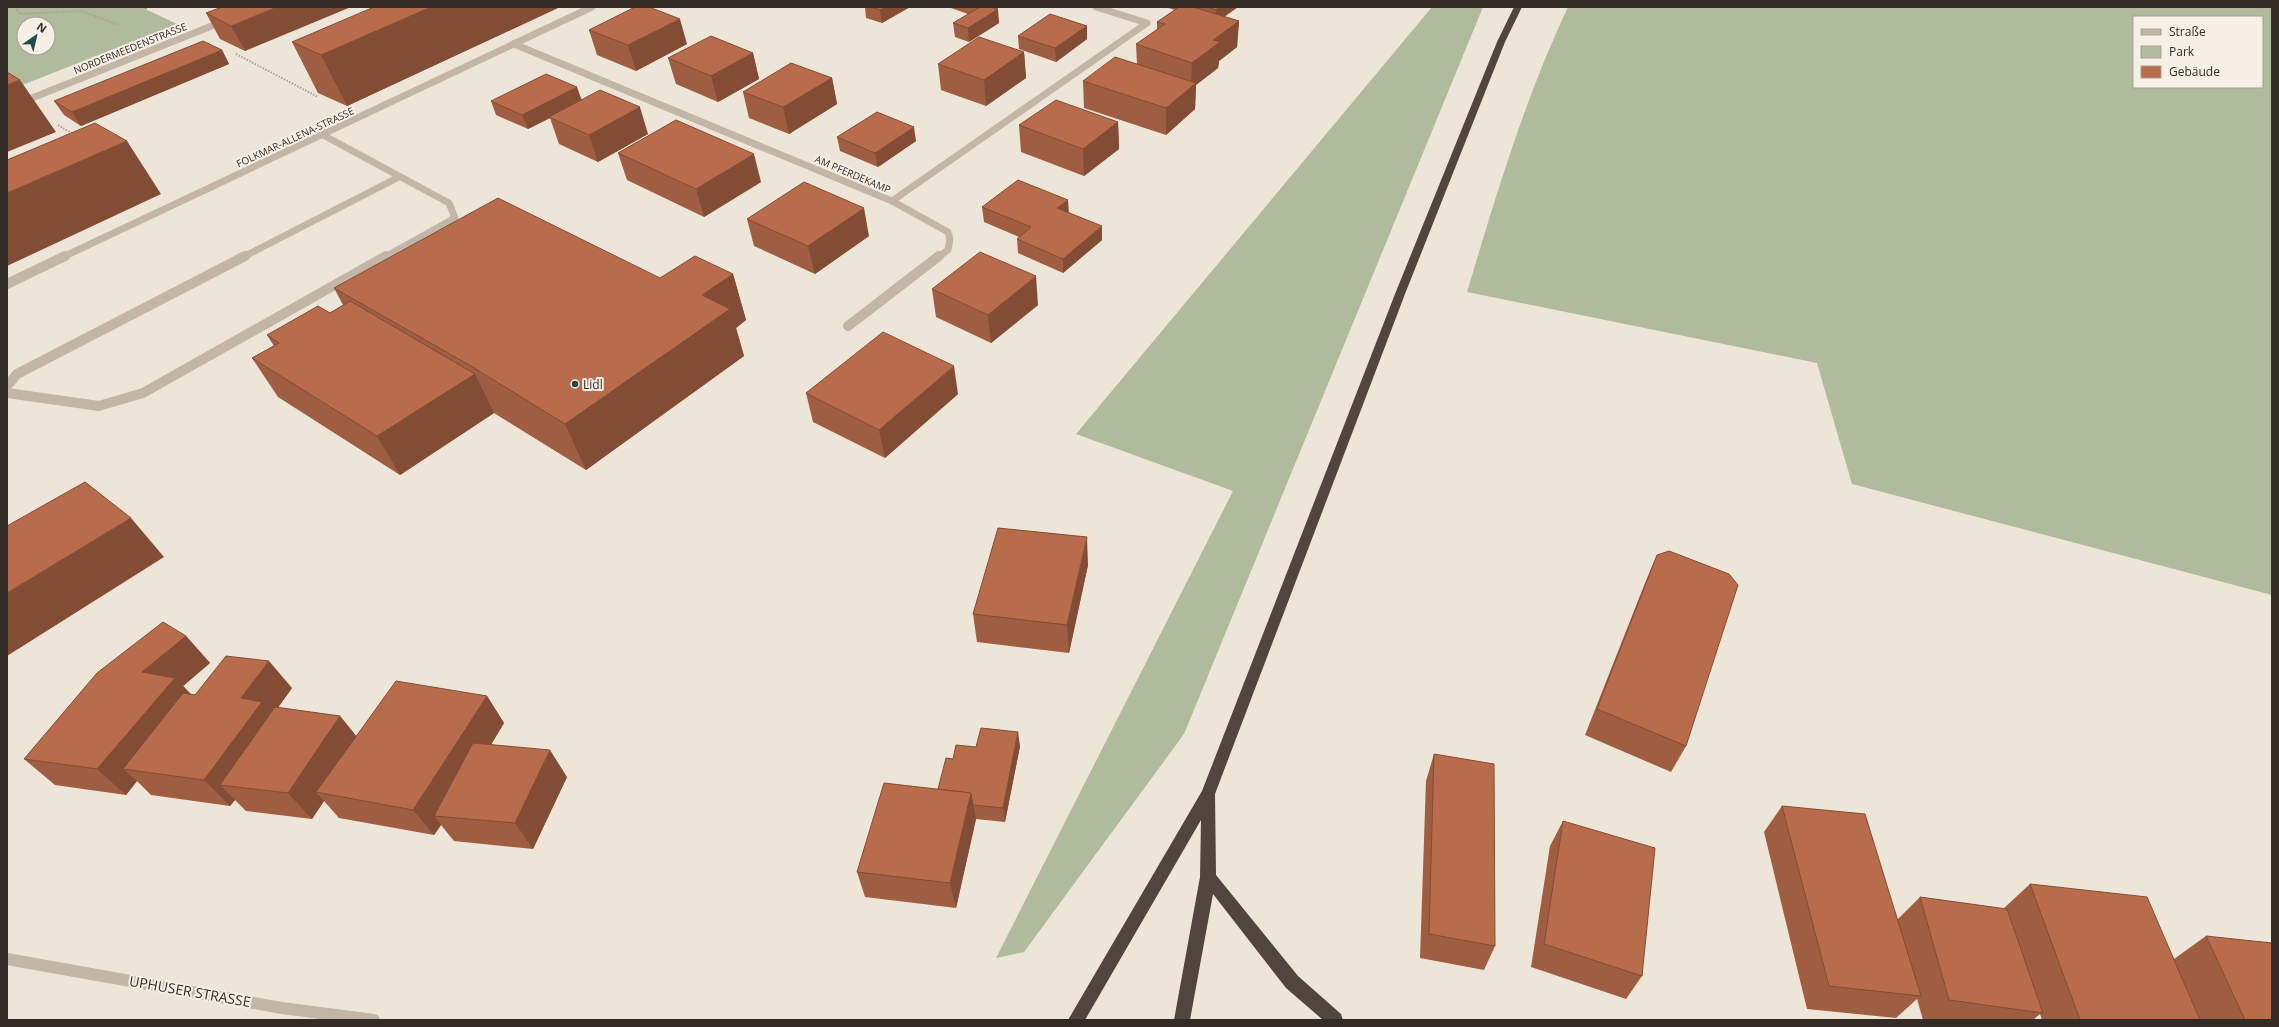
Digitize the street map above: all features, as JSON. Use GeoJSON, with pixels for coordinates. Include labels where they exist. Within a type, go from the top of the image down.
{"type":"FeatureCollection","features":[{"type":"Feature","properties":{"kind":"highway"},"geometry":{"type":"LineString","coordinates":[[1076,1020],[1208,794],[1400,294],[1501,42],[1518,7]]}},
{"type":"Feature","properties":{"kind":"highway"},"geometry":{"type":"LineString","coordinates":[[1182,1020],[1208,877],[1208,794]]}},
{"type":"Feature","properties":{"kind":"highway"},"geometry":{"type":"LineString","coordinates":[[1208,877],[1292,982],[1336,1020]]}},
{"type":"Feature","properties":{"kind":"street","name":"FOLKMAR-ALLENA-STRASSE"},"geometry":{"type":"LineString","coordinates":[[7,284],[592,7]]}},
{"type":"Feature","properties":{"kind":"street","name":"AM PFERDEKAMP"},"geometry":{"type":"LineString","coordinates":[[514,44],[892,202],[1147,23],[1096,7]]}},
{"type":"Feature","properties":{"kind":"street","name":"NORDERMEEDENSTRASSE"},"geometry":{"type":"LineString","coordinates":[[7,108],[232,18]]}},
{"type":"Feature","properties":{"kind":"street"},"geometry":{"type":"LineString","coordinates":[[7,393],[99,406],[143,393],[455,218],[449,204],[323,135]]}},
{"type":"Feature","properties":{"kind":"street"},"geometry":{"type":"LineString","coordinates":[[7,386],[16,374],[399,177]]}},
{"type":"Feature","properties":{"kind":"street"},"geometry":{"type":"LineString","coordinates":[[848,326],[948,250],[950,239],[948,232],[892,202]]}},
{"type":"Feature","properties":{"kind":"street","name":"UPHUSER STRASSE"},"geometry":{"type":"LineString","coordinates":[[7,959],[282,1008],[374,1020]]}},
{"type":"Feature","properties":{"kind":"path"},"geometry":{"type":"LineString","coordinates":[[15,7],[20,14],[81,11],[148,36],[165,45]]}},
{"type":"Feature","properties":{"kind":"path"},"geometry":{"type":"LineString","coordinates":[[196,32],[358,118]]}},
{"type":"Feature","properties":{"kind":"path"},"geometry":{"type":"LineString","coordinates":[[20,102],[79,138]]}},
{"type":"Feature","properties":{"kind":"green space"},"geometry":{"type":"Polygon","coordinates":[[[7,7],[141,7],[177,24],[7,91],[7,7]]]}},
{"type":"Feature","properties":{"kind":"green space"},"geometry":{"type":"Polygon","coordinates":[[[1432,7],[1483,7],[1184,734],[1024,952],[996,958],[1233,491],[1076,434],[1432,7]]]}},
{"type":"Feature","properties":{"kind":"green space"},"geometry":{"type":"Polygon","coordinates":[[[1568,7],[2272,7],[2272,595],[1852,484],[1817,363],[1467,292],[1512,147],[1538,76],[1568,7]]]}},
{"type":"Feature","properties":{"kind":"building"},"geometry":{"type":"Polygon","coordinates":[[[222,7],[277,7],[231,26],[206,13],[222,7]]]}},
{"type":"Feature","properties":{"kind":"building"},"geometry":{"type":"Polygon","coordinates":[[[374,7],[431,7],[321,55],[292,42],[374,7]]]}},
{"type":"Feature","properties":{"kind":"building"},"geometry":{"type":"Polygon","coordinates":[[[635,7],[649,7],[680,19],[628,45],[589,30],[635,7]]]}},
{"type":"Feature","properties":{"kind":"building"},"geometry":{"type":"Polygon","coordinates":[[[871,7],[885,7],[880,10],[871,7]]]}},
{"type":"Feature","properties":{"kind":"building"},"geometry":{"type":"Polygon","coordinates":[[[980,7],[998,9],[968,28],[953,23],[980,7]]]}},
{"type":"Feature","properties":{"kind":"building"},"geometry":{"type":"Polygon","coordinates":[[[1179,7],[1193,7],[1239,21],[1213,40],[1220,42],[1192,63],[1136,44],[1165,24],[1157,22],[1179,7]]]}},
{"type":"Feature","properties":{"kind":"building"},"geometry":{"type":"Polygon","coordinates":[[[1208,7],[1220,7],[1216,10],[1208,7]]]}},
{"type":"Feature","properties":{"kind":"building"},"geometry":{"type":"Polygon","coordinates":[[[1050,14],[1087,26],[1055,48],[1018,36],[1050,14]]]}},
{"type":"Feature","properties":{"kind":"building"},"geometry":{"type":"Polygon","coordinates":[[[711,36],[753,53],[711,76],[668,58],[711,36]]]}},
{"type":"Feature","properties":{"kind":"building"},"geometry":{"type":"Polygon","coordinates":[[[979,37],[1024,52],[984,80],[938,64],[979,37]]]}},
{"type":"Feature","properties":{"kind":"building"},"geometry":{"type":"Polygon","coordinates":[[[203,41],[222,50],[72,112],[54,101],[203,41]]]}},
{"type":"Feature","properties":{"kind":"building"},"geometry":{"type":"Polygon","coordinates":[[[1115,57],[1196,83],[1166,108],[1083,81],[1115,57]]]}},
{"type":"Feature","properties":{"kind":"building"},"geometry":{"type":"Polygon","coordinates":[[[791,63],[832,78],[783,107],[743,92],[791,63]]]}},
{"type":"Feature","properties":{"kind":"building"},"geometry":{"type":"Polygon","coordinates":[[[7,72],[20,80],[7,85],[7,72]]]}},
{"type":"Feature","properties":{"kind":"building"},"geometry":{"type":"Polygon","coordinates":[[[546,74],[577,87],[522,115],[491,101],[546,74]]]}},
{"type":"Feature","properties":{"kind":"building"},"geometry":{"type":"Polygon","coordinates":[[[600,90],[640,107],[589,135],[549,117],[600,90]]]}},
{"type":"Feature","properties":{"kind":"building"},"geometry":{"type":"Polygon","coordinates":[[[1056,100],[1118,122],[1083,149],[1019,125],[1056,100]]]}},
{"type":"Feature","properties":{"kind":"building"},"geometry":{"type":"Polygon","coordinates":[[[877,112],[914,127],[875,153],[837,137],[877,112]]]}},
{"type":"Feature","properties":{"kind":"building"},"geometry":{"type":"Polygon","coordinates":[[[676,120],[754,154],[696,189],[618,153],[676,120]]]}},
{"type":"Feature","properties":{"kind":"building"},"geometry":{"type":"Polygon","coordinates":[[[95,123],[127,141],[7,193],[7,160],[95,123]]]}},
{"type":"Feature","properties":{"kind":"building"},"geometry":{"type":"Polygon","coordinates":[[[1018,180],[1068,200],[1057,208],[1102,226],[1063,259],[1017,239],[1031,227],[982,207],[1018,180]]]}},
{"type":"Feature","properties":{"kind":"building"},"geometry":{"type":"Polygon","coordinates":[[[804,182],[864,208],[808,246],[747,219],[804,182]]]}},
{"type":"Feature","properties":{"kind":"building","name":"Lidl"},"geometry":{"type":"Polygon","coordinates":[[[498,198],[660,278],[695,256],[733,274],[702,295],[730,309],[565,424],[471,366],[334,288],[498,198]]]}},
{"type":"Feature","properties":{"kind":"building"},"geometry":{"type":"Polygon","coordinates":[[[980,252],[1036,276],[988,315],[932,289],[980,252]]]}},
{"type":"Feature","properties":{"kind":"building"},"geometry":{"type":"Polygon","coordinates":[[[350,301],[475,374],[377,436],[252,358],[279,343],[267,335],[318,306],[330,313],[350,301]]]}},
{"type":"Feature","properties":{"kind":"building"},"geometry":{"type":"Polygon","coordinates":[[[883,332],[954,366],[879,430],[806,393],[883,332]]]}},
{"type":"Feature","properties":{"kind":"building"},"geometry":{"type":"Polygon","coordinates":[[[85,482],[131,518],[7,593],[7,526],[85,482]]]}},
{"type":"Feature","properties":{"kind":"building"},"geometry":{"type":"Polygon","coordinates":[[[998,528],[1087,537],[1067,625],[973,614],[998,528]]]}},
{"type":"Feature","properties":{"kind":"building"},"geometry":{"type":"Polygon","coordinates":[[[1669,551],[1729,574],[1738,585],[1686,746],[1597,709],[1657,555],[1669,551]]]}},
{"type":"Feature","properties":{"kind":"building"},"geometry":{"type":"Polygon","coordinates":[[[163,622],[186,636],[142,672],[175,678],[97,769],[24,759],[97,673],[163,622]]]}},
{"type":"Feature","properties":{"kind":"building"},"geometry":{"type":"Polygon","coordinates":[[[226,656],[269,661],[241,698],[262,702],[204,780],[123,769],[183,693],[195,695],[226,656]]]}},
{"type":"Feature","properties":{"kind":"building"},"geometry":{"type":"Polygon","coordinates":[[[396,681],[487,696],[413,810],[316,792],[396,681]]]}},
{"type":"Feature","properties":{"kind":"building"},"geometry":{"type":"Polygon","coordinates":[[[275,707],[340,716],[288,793],[220,785],[275,707]]]}},
{"type":"Feature","properties":{"kind":"building"},"geometry":{"type":"Polygon","coordinates":[[[981,728],[1018,732],[1003,808],[973,805],[971,793],[938,789],[946,758],[953,759],[956,745],[976,747],[981,728]]]}},
{"type":"Feature","properties":{"kind":"building"},"geometry":{"type":"Polygon","coordinates":[[[473,743],[550,750],[515,823],[434,816],[473,743]]]}},
{"type":"Feature","properties":{"kind":"building"},"geometry":{"type":"Polygon","coordinates":[[[1434,754],[1494,764],[1495,946],[1429,934],[1434,754]]]}},
{"type":"Feature","properties":{"kind":"building"},"geometry":{"type":"Polygon","coordinates":[[[884,783],[971,793],[950,883],[857,872],[884,783]]]}},
{"type":"Feature","properties":{"kind":"building"},"geometry":{"type":"Polygon","coordinates":[[[1782,806],[1865,814],[1921,996],[1829,986],[1782,806]]]}},
{"type":"Feature","properties":{"kind":"building"},"geometry":{"type":"Polygon","coordinates":[[[1563,821],[1655,848],[1642,976],[1544,944],[1563,821]]]}},
{"type":"Feature","properties":{"kind":"building"},"geometry":{"type":"Polygon","coordinates":[[[2030,884],[2147,897],[2200,1020],[2080,1020],[2030,884]]]}},
{"type":"Feature","properties":{"kind":"building"},"geometry":{"type":"Polygon","coordinates":[[[1920,897],[2007,909],[2043,1013],[1949,1000],[1920,897]]]}},
{"type":"Feature","properties":{"kind":"building"},"geometry":{"type":"Polygon","coordinates":[[[2206,936],[2272,943],[2272,1020],[2245,1020],[2206,936]]]}},
{"type":"Feature","properties":{"kind":"place","name":"Lidl"},"geometry":{"type":"Point","coordinates":[575,384]}}]}
